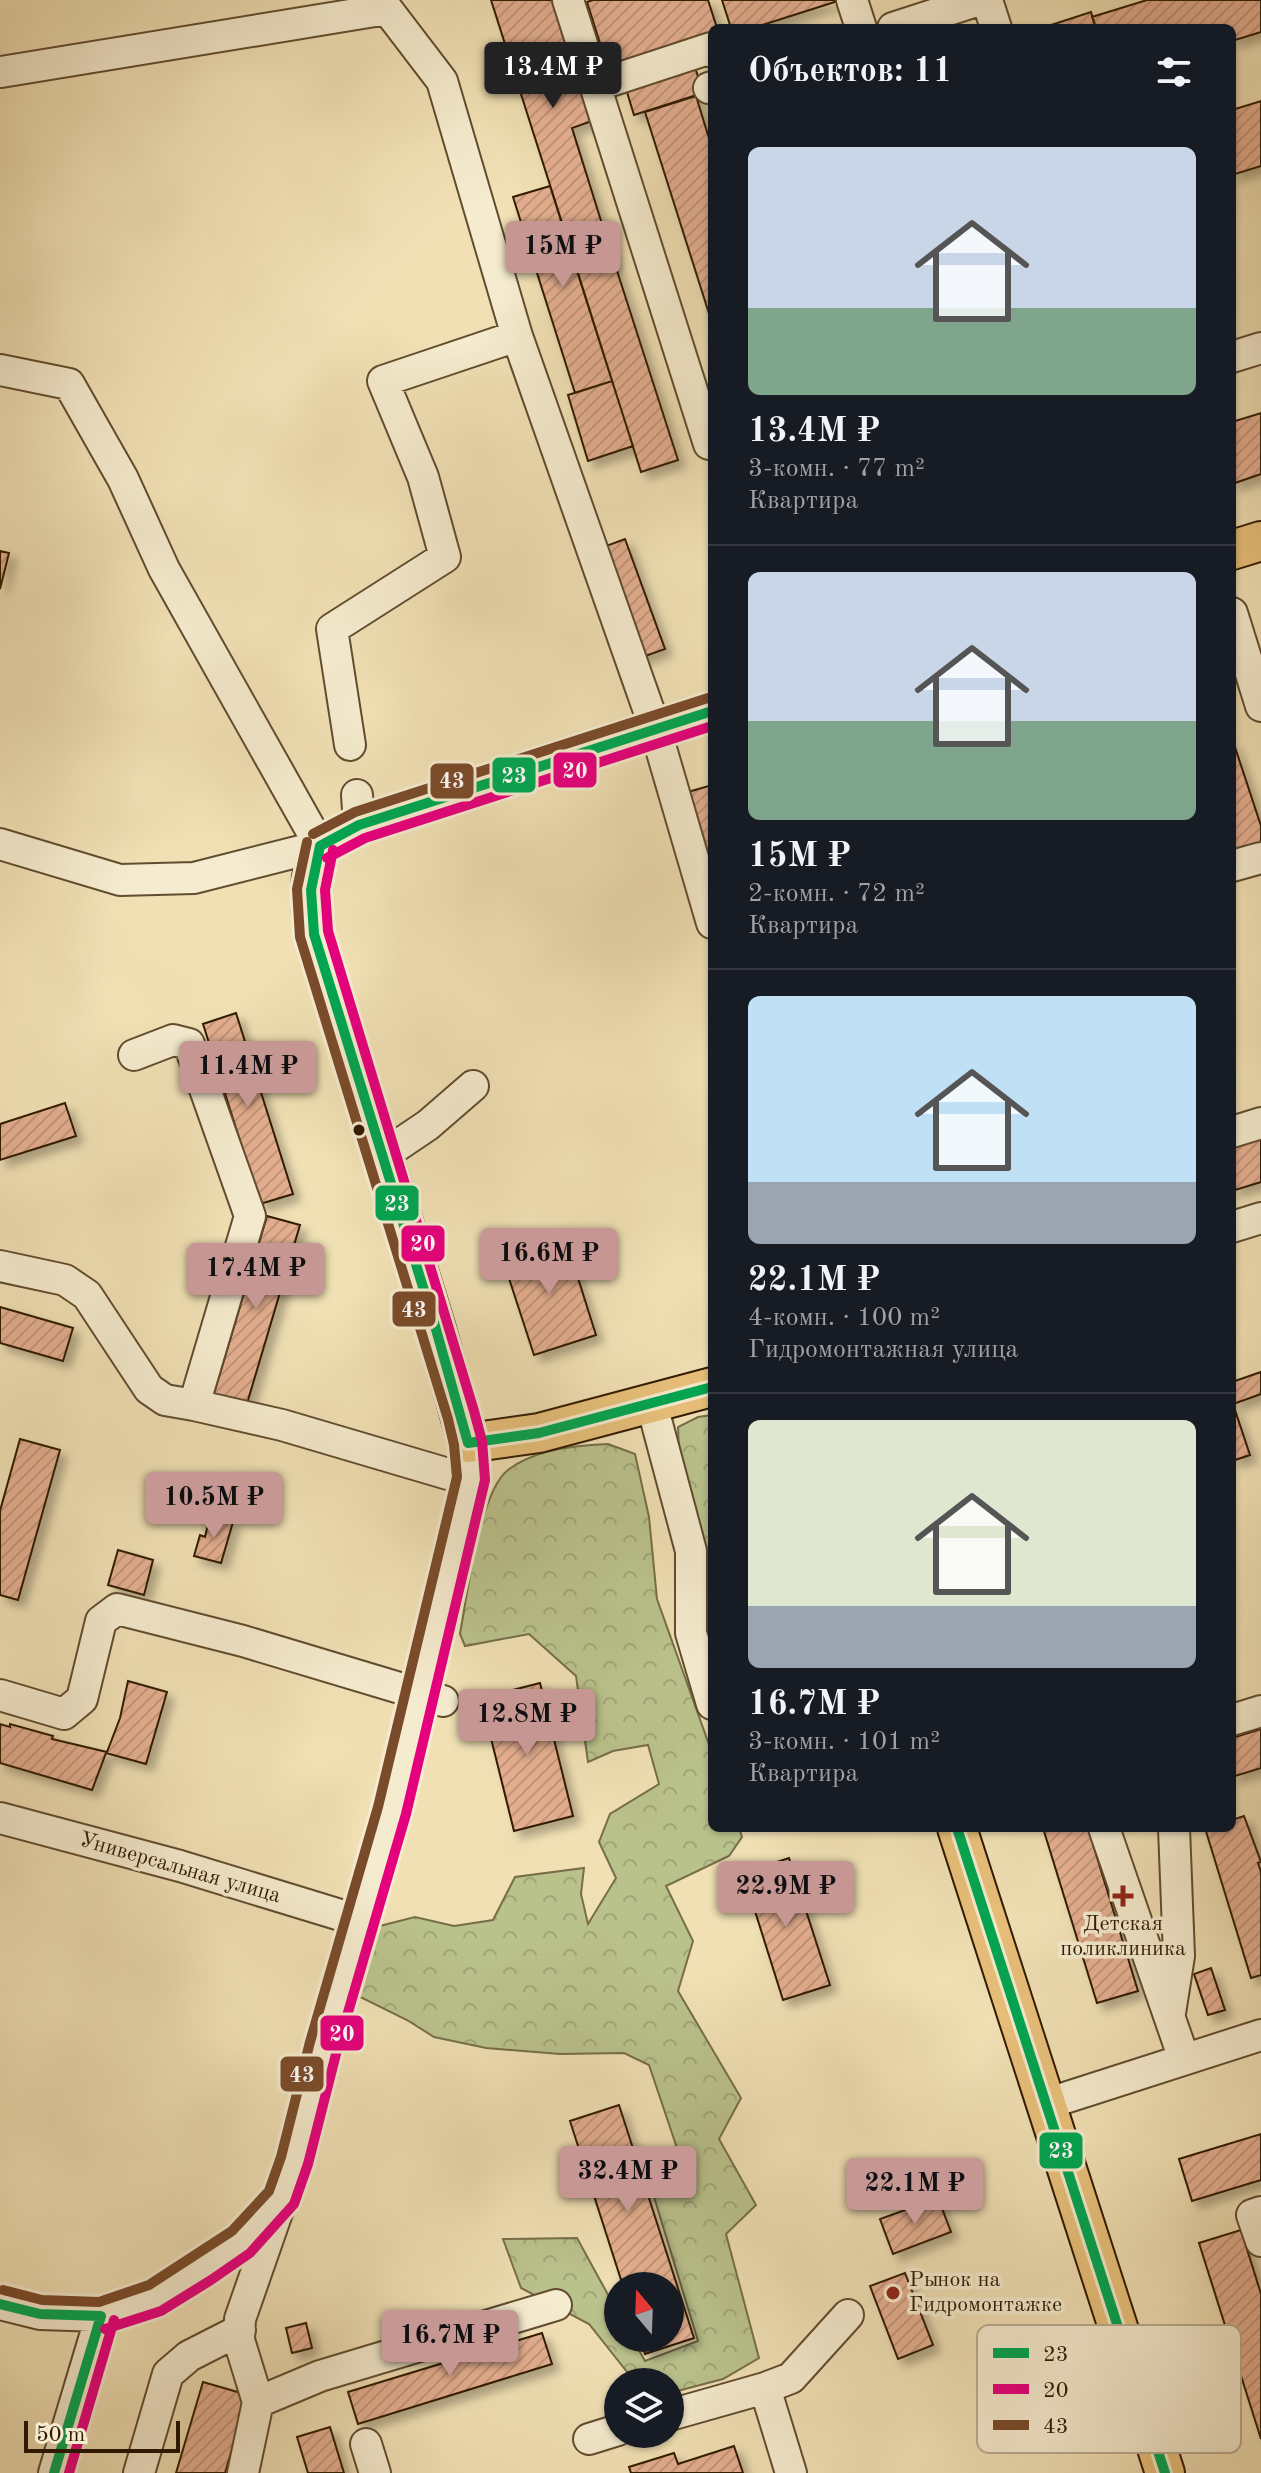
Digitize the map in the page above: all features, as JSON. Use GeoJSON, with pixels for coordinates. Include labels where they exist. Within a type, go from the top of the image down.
{"type":"FeatureCollection","features":[{"type":"Feature","properties":{"kind":"main road"},"geometry":{"type":"LineString","coordinates":[[1236,549],[1261,541]]}},
{"type":"Feature","properties":{"kind":"main road"},"geometry":{"type":"LineString","coordinates":[[708,712],[358,810],[320,846],[311,870],[309,895],[314,934],[435,1326],[470,1461],[539,1433],[708,1388]]}},
{"type":"Feature","properties":{"kind":"main road"},"geometry":{"type":"LineString","coordinates":[[958,1832],[1117,2325]]}},
{"type":"Feature","properties":{"kind":"main road"},"geometry":{"type":"LineString","coordinates":[[1159,2453],[1165,2473]]}},
{"type":"Feature","properties":{"kind":"street"},"geometry":{"type":"LineString","coordinates":[[568,0],[708,441]]}},
{"type":"Feature","properties":{"kind":"street"},"geometry":{"type":"LineString","coordinates":[[852,0],[860,24]]}},
{"type":"Feature","properties":{"kind":"street"},"geometry":{"type":"LineString","coordinates":[[905,24],[979,0]]}},
{"type":"Feature","properties":{"kind":"street"},"geometry":{"type":"LineString","coordinates":[[987,0],[995,24]]}},
{"type":"Feature","properties":{"kind":"street"},"geometry":{"type":"LineString","coordinates":[[1,72],[387,9],[442,81],[517,336],[655,728],[708,909]]}},
{"type":"Feature","properties":{"kind":"street"},"geometry":{"type":"LineString","coordinates":[[595,86],[708,49]]}},
{"type":"Feature","properties":{"kind":"street"},"geometry":{"type":"LineString","coordinates":[[350,745],[332,629],[445,557],[423,477],[383,381],[517,336]]}},
{"type":"Feature","properties":{"kind":"street"},"geometry":{"type":"LineString","coordinates":[[1236,356],[1261,348]]}},
{"type":"Feature","properties":{"kind":"street"},"geometry":{"type":"LineString","coordinates":[[0,370],[69,384],[123,479],[164,569],[320,846],[194,878],[120,880],[0,844]]}},
{"type":"Feature","properties":{"kind":"street"},"geometry":{"type":"LineString","coordinates":[[1236,627],[1261,706]]}},
{"type":"Feature","properties":{"kind":"street"},"geometry":{"type":"LineString","coordinates":[[1236,865],[1261,858]]}},
{"type":"Feature","properties":{"kind":"street"},"geometry":{"type":"LineString","coordinates":[[134,1055],[173,1040],[189,1044],[250,1216],[194,1405]]}},
{"type":"Feature","properties":{"kind":"street"},"geometry":{"type":"LineString","coordinates":[[382,1156],[428,1125],[473,1086]]}},
{"type":"Feature","properties":{"kind":"street"},"geometry":{"type":"LineString","coordinates":[[1236,1131],[1261,1123]]}},
{"type":"Feature","properties":{"kind":"street"},"geometry":{"type":"LineString","coordinates":[[1236,1226],[1261,1218]]}},
{"type":"Feature","properties":{"kind":"street"},"geometry":{"type":"LineString","coordinates":[[0,1266],[65,1280],[87,1295],[149,1389],[165,1400],[282,1425],[448,1474],[470,1461]]}},
{"type":"Feature","properties":{"kind":"street"},"geometry":{"type":"LineString","coordinates":[[652,1405],[691,1551],[691,1633],[708,1690]]}},
{"type":"Feature","properties":{"kind":"street"},"geometry":{"type":"LineString","coordinates":[[243,2473],[258,2402],[239,2340],[240,2319],[294,2161],[323,2046],[360,1921],[403,1813],[432,1698],[470,1461]]}},
{"type":"Feature","properties":{"kind":"street"},"geometry":{"type":"LineString","coordinates":[[0,1695],[64,1714],[82,1699],[101,1621],[117,1609],[243,1641],[432,1698]]}},
{"type":"Feature","properties":{"kind":"street"},"geometry":{"type":"LineString","coordinates":[[1236,1719],[1261,1711]]}},
{"type":"Feature","properties":{"kind":"street","name":"Универсальная улица"},"geometry":{"type":"LineString","coordinates":[[0,1818],[180,1866],[360,1921]]}},
{"type":"Feature","properties":{"kind":"street"},"geometry":{"type":"LineString","coordinates":[[1105,1832],[1184,2059]]}},
{"type":"Feature","properties":{"kind":"street"},"geometry":{"type":"LineString","coordinates":[[1170,2016],[1179,1956],[1174,1832]]}},
{"type":"Feature","properties":{"kind":"street"},"geometry":{"type":"LineString","coordinates":[[1046,2104],[1261,2035]]}},
{"type":"Feature","properties":{"kind":"street"},"geometry":{"type":"LineString","coordinates":[[0,2304],[40,2314],[101,2316],[155,2298],[241,2242],[281,2198]]}},
{"type":"Feature","properties":{"kind":"street"},"geometry":{"type":"LineString","coordinates":[[1261,2212],[1252,2215],[1261,2241]]}},
{"type":"Feature","properties":{"kind":"street"},"geometry":{"type":"LineString","coordinates":[[258,2402],[320,2376],[556,2305]]}},
{"type":"Feature","properties":{"kind":"street"},"geometry":{"type":"LineString","coordinates":[[684,2411],[791,2378],[848,2315]]}},
{"type":"Feature","properties":{"kind":"street"},"geometry":{"type":"LineString","coordinates":[[54,2473],[101,2316]]}},
{"type":"Feature","properties":{"kind":"street"},"geometry":{"type":"LineString","coordinates":[[139,2473],[168,2374],[189,2356],[240,2330]]}},
{"type":"Feature","properties":{"kind":"street"},"geometry":{"type":"LineString","coordinates":[[765,2388],[791,2473]]}},
{"type":"Feature","properties":{"kind":"street"},"geometry":{"type":"LineString","coordinates":[[589,2439],[604,2434]]}},
{"type":"Feature","properties":{"kind":"street"},"geometry":{"type":"LineString","coordinates":[[366,2444],[375,2473]]}},
{"type":"Feature","properties":{"kind":"green space"},"geometry":{"type":"Polygon","coordinates":[[[708,1416],[708,1549],[698,1528],[680,1460],[678,1427],[708,1416]]]}},
{"type":"Feature","properties":{"kind":"green space"},"geometry":{"type":"Polygon","coordinates":[[[608,1444],[635,1454],[649,1517],[657,1599],[708,1742],[708,1832],[740,1832],[742,1837],[729,1856],[666,1886],[693,1941],[678,1991],[741,2098],[719,2139],[756,2205],[726,2234],[759,2358],[723,2379],[684,2389],[684,2368],[624,2368],[611,2352],[640,2352],[645,2361],[669,2352],[684,2352],[684,2346],[698,2341],[684,2295],[684,2272],[677,2272],[647,2174],[680,2157],[649,2065],[624,2053],[560,2054],[486,2048],[434,2037],[352,1993],[355,1962],[380,1926],[415,1917],[454,1926],[493,1920],[515,1877],[584,1868],[581,1894],[588,1924],[616,1878],[599,1842],[610,1814],[659,1784],[648,1745],[613,1751],[588,1762],[576,1676],[529,1634],[465,1646],[460,1634],[476,1546],[489,1500],[508,1470],[542,1453],[608,1444]]]}},
{"type":"Feature","properties":{"kind":"green space"},"geometry":{"type":"Polygon","coordinates":[[[577,2238],[604,2287],[604,2343],[589,2324],[521,2288],[503,2239],[577,2238]]]}},
{"type":"Feature","properties":{"kind":"building"},"geometry":{"type":"Polygon","coordinates":[[[491,0],[554,0],[592,121],[572,128],[608,243],[572,254],[491,0]]]}},
{"type":"Feature","properties":{"kind":"building"},"geometry":{"type":"Polygon","coordinates":[[[708,0],[716,24],[708,24],[708,40],[609,72],[587,2],[708,0]]]}},
{"type":"Feature","properties":{"kind":"building"},"geometry":{"type":"Polygon","coordinates":[[[722,0],[841,0],[766,24],[730,24],[722,0]]]}},
{"type":"Feature","properties":{"kind":"building"},"geometry":{"type":"Polygon","coordinates":[[[1147,0],[1261,0],[1261,32],[1236,40],[1236,24],[1095,24],[1092,17],[1147,0]]]}},
{"type":"Feature","properties":{"kind":"building"},"geometry":{"type":"Polygon","coordinates":[[[1091,12],[1095,24],[1054,24],[1091,12]]]}},
{"type":"Feature","properties":{"kind":"building"},"geometry":{"type":"Polygon","coordinates":[[[695,67],[703,93],[634,115],[626,89],[695,67]]]}},
{"type":"Feature","properties":{"kind":"building"},"geometry":{"type":"Polygon","coordinates":[[[696,96],[708,135],[708,310],[645,112],[696,96]]]}},
{"type":"Feature","properties":{"kind":"building"},"geometry":{"type":"Polygon","coordinates":[[[1261,101],[1261,166],[1236,174],[1236,109],[1261,101]]]}},
{"type":"Feature","properties":{"kind":"building"},"geometry":{"type":"Polygon","coordinates":[[[550,186],[612,381],[575,393],[513,197],[550,186]]]}},
{"type":"Feature","properties":{"kind":"building"},"geometry":{"type":"Polygon","coordinates":[[[608,243],[678,460],[641,472],[572,254],[608,243]]]}},
{"type":"Feature","properties":{"kind":"building"},"geometry":{"type":"Polygon","coordinates":[[[612,381],[633,446],[588,461],[568,395],[612,381]]]}},
{"type":"Feature","properties":{"kind":"building"},"geometry":{"type":"Polygon","coordinates":[[[1261,413],[1261,474],[1236,483],[1236,421],[1261,413]]]}},
{"type":"Feature","properties":{"kind":"building"},"geometry":{"type":"Polygon","coordinates":[[[625,539],[665,649],[637,659],[606,546],[625,539]]]}},
{"type":"Feature","properties":{"kind":"building"},"geometry":{"type":"Polygon","coordinates":[[[0,551],[9,553],[0,589],[0,551]]]}},
{"type":"Feature","properties":{"kind":"building"},"geometry":{"type":"Polygon","coordinates":[[[1236,750],[1261,826],[1261,843],[1236,852],[1236,750]]]}},
{"type":"Feature","properties":{"kind":"building"},"geometry":{"type":"Polygon","coordinates":[[[708,786],[708,861],[688,792],[708,786]]]}},
{"type":"Feature","properties":{"kind":"building"},"geometry":{"type":"Polygon","coordinates":[[[236,1013],[293,1194],[260,1204],[203,1024],[236,1013]]]}},
{"type":"Feature","properties":{"kind":"building"},"geometry":{"type":"Polygon","coordinates":[[[65,1103],[76,1136],[0,1160],[0,1124],[65,1103]]]}},
{"type":"Feature","properties":{"kind":"building"},"geometry":{"type":"Polygon","coordinates":[[[1261,1137],[1261,1182],[1236,1190],[1236,1145],[1261,1137]]]}},
{"type":"Feature","properties":{"kind":"building"},"geometry":{"type":"Polygon","coordinates":[[[267,1216],[300,1225],[246,1407],[213,1397],[267,1216]]]}},
{"type":"Feature","properties":{"kind":"building"},"geometry":{"type":"Polygon","coordinates":[[[565,1237],[596,1335],[534,1355],[502,1257],[565,1237]]]}},
{"type":"Feature","properties":{"kind":"building"},"geometry":{"type":"Polygon","coordinates":[[[0,1307],[73,1328],[63,1361],[0,1343],[0,1307]]]}},
{"type":"Feature","properties":{"kind":"building"},"geometry":{"type":"Polygon","coordinates":[[[1261,1372],[1261,1394],[1236,1403],[1236,1381],[1261,1372]]]}},
{"type":"Feature","properties":{"kind":"building"},"geometry":{"type":"Polygon","coordinates":[[[1236,1413],[1250,1455],[1236,1460],[1236,1413]]]}},
{"type":"Feature","properties":{"kind":"building"},"geometry":{"type":"Polygon","coordinates":[[[20,1439],[60,1450],[18,1600],[0,1595],[0,1511],[20,1439]]]}},
{"type":"Feature","properties":{"kind":"building"},"geometry":{"type":"Polygon","coordinates":[[[210,1516],[233,1522],[221,1563],[194,1556],[200,1535],[205,1537],[210,1516]]]}},
{"type":"Feature","properties":{"kind":"building"},"geometry":{"type":"Polygon","coordinates":[[[118,1550],[153,1560],[144,1595],[108,1585],[118,1550]]]}},
{"type":"Feature","properties":{"kind":"building"},"geometry":{"type":"Polygon","coordinates":[[[128,1681],[167,1692],[146,1764],[106,1753],[92,1790],[0,1763],[0,1724],[10,1727],[10,1724],[53,1736],[52,1739],[107,1752],[120,1718],[128,1681]]]}},
{"type":"Feature","properties":{"kind":"building"},"geometry":{"type":"Polygon","coordinates":[[[540,1683],[573,1816],[514,1831],[481,1698],[540,1683]]]}},
{"type":"Feature","properties":{"kind":"building"},"geometry":{"type":"Polygon","coordinates":[[[1261,1729],[1261,1768],[1236,1776],[1236,1737],[1261,1729]]]}},
{"type":"Feature","properties":{"kind":"building"},"geometry":{"type":"Polygon","coordinates":[[[1244,1816],[1261,1862],[1258,1863],[1261,1872],[1261,1975],[1251,1978],[1206,1832],[1236,1832],[1236,1819],[1244,1816]]]}},
{"type":"Feature","properties":{"kind":"building"},"geometry":{"type":"Polygon","coordinates":[[[1044,1832],[1089,1832],[1138,1991],[1097,2003],[1044,1832]]]}},
{"type":"Feature","properties":{"kind":"building"},"geometry":{"type":"Polygon","coordinates":[[[789,1858],[830,1985],[783,2000],[743,1873],[789,1858]]]}},
{"type":"Feature","properties":{"kind":"building"},"geometry":{"type":"Polygon","coordinates":[[[1211,1968],[1225,2010],[1208,2015],[1194,1974],[1211,1968]]]}},
{"type":"Feature","properties":{"kind":"building"},"geometry":{"type":"Polygon","coordinates":[[[619,2105],[673,2272],[619,2272],[570,2121],[619,2105]]]}},
{"type":"Feature","properties":{"kind":"building"},"geometry":{"type":"Polygon","coordinates":[[[1261,2134],[1261,2180],[1192,2201],[1179,2159],[1261,2134]]]}},
{"type":"Feature","properties":{"kind":"building"},"geometry":{"type":"Polygon","coordinates":[[[938,2198],[951,2232],[893,2254],[880,2219],[938,2198]]]}},
{"type":"Feature","properties":{"kind":"building"},"geometry":{"type":"Polygon","coordinates":[[[1241,2230],[1261,2294],[1261,2439],[1241,2376],[1241,2325],[1225,2325],[1199,2243],[1241,2230]]]}},
{"type":"Feature","properties":{"kind":"building"},"geometry":{"type":"Polygon","coordinates":[[[905,2273],[933,2345],[898,2359],[870,2286],[905,2273]]]}},
{"type":"Feature","properties":{"kind":"building"},"geometry":{"type":"Polygon","coordinates":[[[684,2307],[694,2338],[684,2341],[684,2307]]]}},
{"type":"Feature","properties":{"kind":"building"},"geometry":{"type":"Polygon","coordinates":[[[306,2323],[312,2348],[292,2353],[286,2328],[306,2323]]]}},
{"type":"Feature","properties":{"kind":"building"},"geometry":{"type":"Polygon","coordinates":[[[542,2333],[552,2364],[358,2424],[348,2392],[542,2333]]]}},
{"type":"Feature","properties":{"kind":"building"},"geometry":{"type":"Polygon","coordinates":[[[203,2382],[248,2395],[225,2473],[176,2473],[203,2382]]]}},
{"type":"Feature","properties":{"kind":"building"},"geometry":{"type":"Polygon","coordinates":[[[330,2427],[344,2473],[308,2473],[297,2437],[330,2427]]]}},
{"type":"Feature","properties":{"kind":"building"},"geometry":{"type":"Polygon","coordinates":[[[734,2446],[743,2473],[631,2473],[629,2467],[674,2453],[678,2464],[734,2446]]]}},
{"type":"Feature","properties":{"kind":"transit line","name":"43"},"geometry":{"type":"LineString","coordinates":[[313,834],[355,812],[708,698]]}},
{"type":"Feature","properties":{"kind":"transit line","name":"23"},"geometry":{"type":"LineString","coordinates":[[320,846],[359,825],[708,712]]}},
{"type":"Feature","properties":{"kind":"transit line","name":"20"},"geometry":{"type":"LineString","coordinates":[[327,858],[365,838],[708,727]]}},
{"type":"Feature","properties":{"kind":"transit line","name":"43"},"geometry":{"type":"LineString","coordinates":[[3,2290],[42,2300],[99,2302],[149,2285],[232,2231],[269,2191],[378,1807],[457,1477],[448,1419],[300,937],[297,889],[307,842]]}},
{"type":"Feature","properties":{"kind":"transit line","name":"23"},"geometry":{"type":"LineString","coordinates":[[320,846],[311,890],[314,934],[468,1443]]}},
{"type":"Feature","properties":{"kind":"transit line","name":"20"},"geometry":{"type":"LineString","coordinates":[[105,2329],[161,2311],[211,2280],[250,2253],[294,2204],[308,2164],[337,2050],[406,1814],[485,1480],[482,1441],[474,1411],[328,931],[325,890],[333,850]]}},
{"type":"Feature","properties":{"kind":"transit line","name":"23"},"geometry":{"type":"LineString","coordinates":[[468,1443],[539,1433],[708,1388]]}},
{"type":"Feature","properties":{"kind":"transit line","name":"23"},"geometry":{"type":"LineString","coordinates":[[958,1832],[1117,2325]]}},
{"type":"Feature","properties":{"kind":"transit line","name":"23"},"geometry":{"type":"LineString","coordinates":[[0,2304],[40,2314],[101,2316]]}},
{"type":"Feature","properties":{"kind":"transit line","name":"23"},"geometry":{"type":"LineString","coordinates":[[54,2473],[101,2316]]}},
{"type":"Feature","properties":{"kind":"transit line","name":"20"},"geometry":{"type":"LineString","coordinates":[[69,2473],[114,2320]]}},
{"type":"Feature","properties":{"kind":"transit line","name":"23"},"geometry":{"type":"LineString","coordinates":[[1159,2453],[1165,2473]]}},
{"type":"Feature","properties":{"kind":"place","name":"Детская поликлиника"},"geometry":{"type":"Point","coordinates":[1123,1896]}},
{"type":"Feature","properties":{"kind":"place","name":"Рынок на Гидромонтажке"},"geometry":{"type":"Point","coordinates":[893,2293]}}]}
